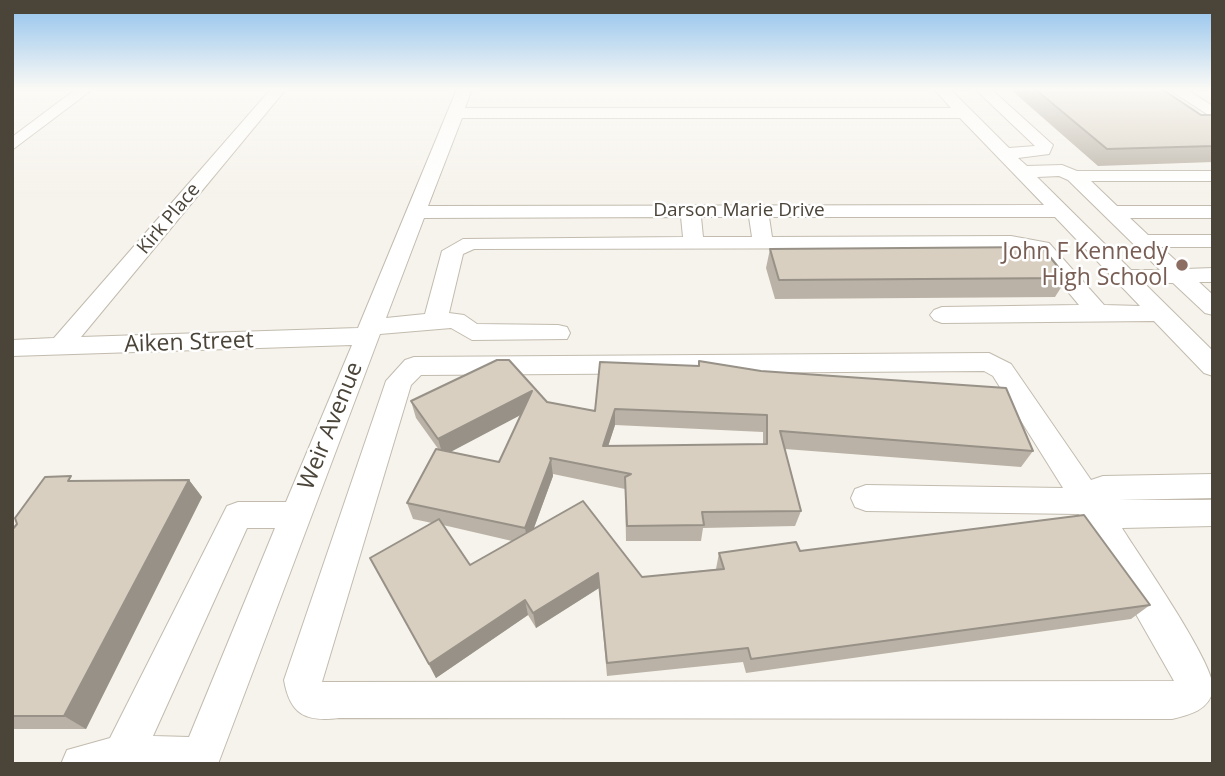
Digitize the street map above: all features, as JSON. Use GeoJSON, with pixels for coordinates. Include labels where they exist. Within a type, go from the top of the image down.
{"type":"FeatureCollection","features":[{"type":"Feature","properties":{"kind":"street"},"geometry":{"type":"LineString","coordinates":[[12,145],[38,125]]}},
{"type":"Feature","properties":{"kind":"street","name":"Kirk Place"},"geometry":{"type":"LineString","coordinates":[[59,348],[248,125]]}},
{"type":"Feature","properties":{"kind":"street","name":"Weir Avenue"},"geometry":{"type":"LineString","coordinates":[[200,760],[451,125]]}},
{"type":"Feature","properties":{"kind":"street"},"geometry":{"type":"LineString","coordinates":[[976,125],[1211,363]]}},
{"type":"Feature","properties":{"kind":"street"},"geometry":{"type":"LineString","coordinates":[[1005,154],[1044,150],[1044,145],[1022,125]]}},
{"type":"Feature","properties":{"kind":"street"},"geometry":{"type":"LineString","coordinates":[[1023,172],[1062,170],[1074,176],[1213,308]]}},
{"type":"Feature","properties":{"kind":"street"},"geometry":{"type":"LineString","coordinates":[[1074,176],[1213,176]]}},
{"type":"Feature","properties":{"kind":"street"},"geometry":{"type":"LineString","coordinates":[[690,211],[694,243]]}},
{"type":"Feature","properties":{"kind":"street"},"geometry":{"type":"LineString","coordinates":[[758,211],[763,243]]}},
{"type":"Feature","properties":{"kind":"street","name":"Darson Marie Drive"},"geometry":{"type":"LineString","coordinates":[[417,212],[1060,211]]}},
{"type":"Feature","properties":{"kind":"street"},"geometry":{"type":"LineString","coordinates":[[1112,212],[1213,212]]}},
{"type":"Feature","properties":{"kind":"street"},"geometry":{"type":"LineString","coordinates":[[1143,242],[1213,241]]}},
{"type":"Feature","properties":{"kind":"street"},"geometry":{"type":"LineString","coordinates":[[435,321],[453,251],[470,243],[1011,242],[1042,247],[1097,312]]}},
{"type":"Feature","properties":{"kind":"street"},"geometry":{"type":"LineString","coordinates":[[1124,277],[1213,275]]}},
{"type":"Feature","properties":{"kind":"street"},"geometry":{"type":"LineString","coordinates":[[942,316],[1097,312],[1160,314]]}},
{"type":"Feature","properties":{"kind":"street","name":"Aiken Street"},"geometry":{"type":"LineString","coordinates":[[12,348],[59,348],[369,332],[456,320],[472,332],[558,333]]}},
{"type":"Feature","properties":{"kind":"street"},"geometry":{"type":"LineString","coordinates":[[989,362],[1002,370],[1088,501],[1185,662],[1195,687],[1188,696],[1172,700],[339,699],[316,702],[305,692],[303,680],[399,381],[414,366],[989,362]]}},
{"type":"Feature","properties":{"kind":"street"},"geometry":{"type":"LineString","coordinates":[[1088,501],[1103,488],[1213,486]]}},
{"type":"Feature","properties":{"kind":"street"},"geometry":{"type":"LineString","coordinates":[[866,498],[1088,501],[1120,515],[1213,513]]}},
{"type":"Feature","properties":{"kind":"street"},"geometry":{"type":"LineString","coordinates":[[81,764],[124,755]]}},
{"type":"Feature","properties":{"kind":"lane"},"geometry":{"type":"LineString","coordinates":[[200,760],[124,755],[238,515],[295,515]]}},
{"type":"Feature","properties":{"kind":"building"},"geometry":{"type":"Polygon","coordinates":[[[1078,125],[1213,125],[1213,146],[1107,149],[1078,125]]]}},
{"type":"Feature","properties":{"kind":"building"},"geometry":{"type":"Polygon","coordinates":[[[1042,247],[1067,278],[779,280],[770,249],[1042,247]]]}},
{"type":"Feature","properties":{"kind":"building"},"geometry":{"type":"Polygon","coordinates":[[[497,360],[509,360],[547,402],[595,411],[600,362],[699,366],[699,361],[761,371],[1006,388],[1033,451],[780,431],[801,511],[702,512],[704,525],[627,526],[625,477],[631,474],[550,458],[525,528],[407,503],[436,449],[499,462],[532,391],[438,439],[411,401],[497,360]],[[615,409],[603,446],[767,444],[767,415],[615,409]]]}},
{"type":"Feature","properties":{"kind":"building"},"geometry":{"type":"Polygon","coordinates":[[[71,476],[68,481],[189,480],[64,716],[12,716],[12,530],[17,524],[15,518],[45,477],[71,476]]]}},
{"type":"Feature","properties":{"kind":"building"},"geometry":{"type":"Polygon","coordinates":[[[583,501],[642,577],[724,569],[719,553],[796,542],[800,551],[1084,515],[1150,605],[751,659],[748,648],[607,663],[598,573],[533,613],[525,600],[429,664],[370,558],[439,519],[470,565],[583,501]]]}},
{"type":"Feature","properties":{"kind":"place","name":"John F Kennedy High School"},"geometry":{"type":"Point","coordinates":[1182,265]}}]}
